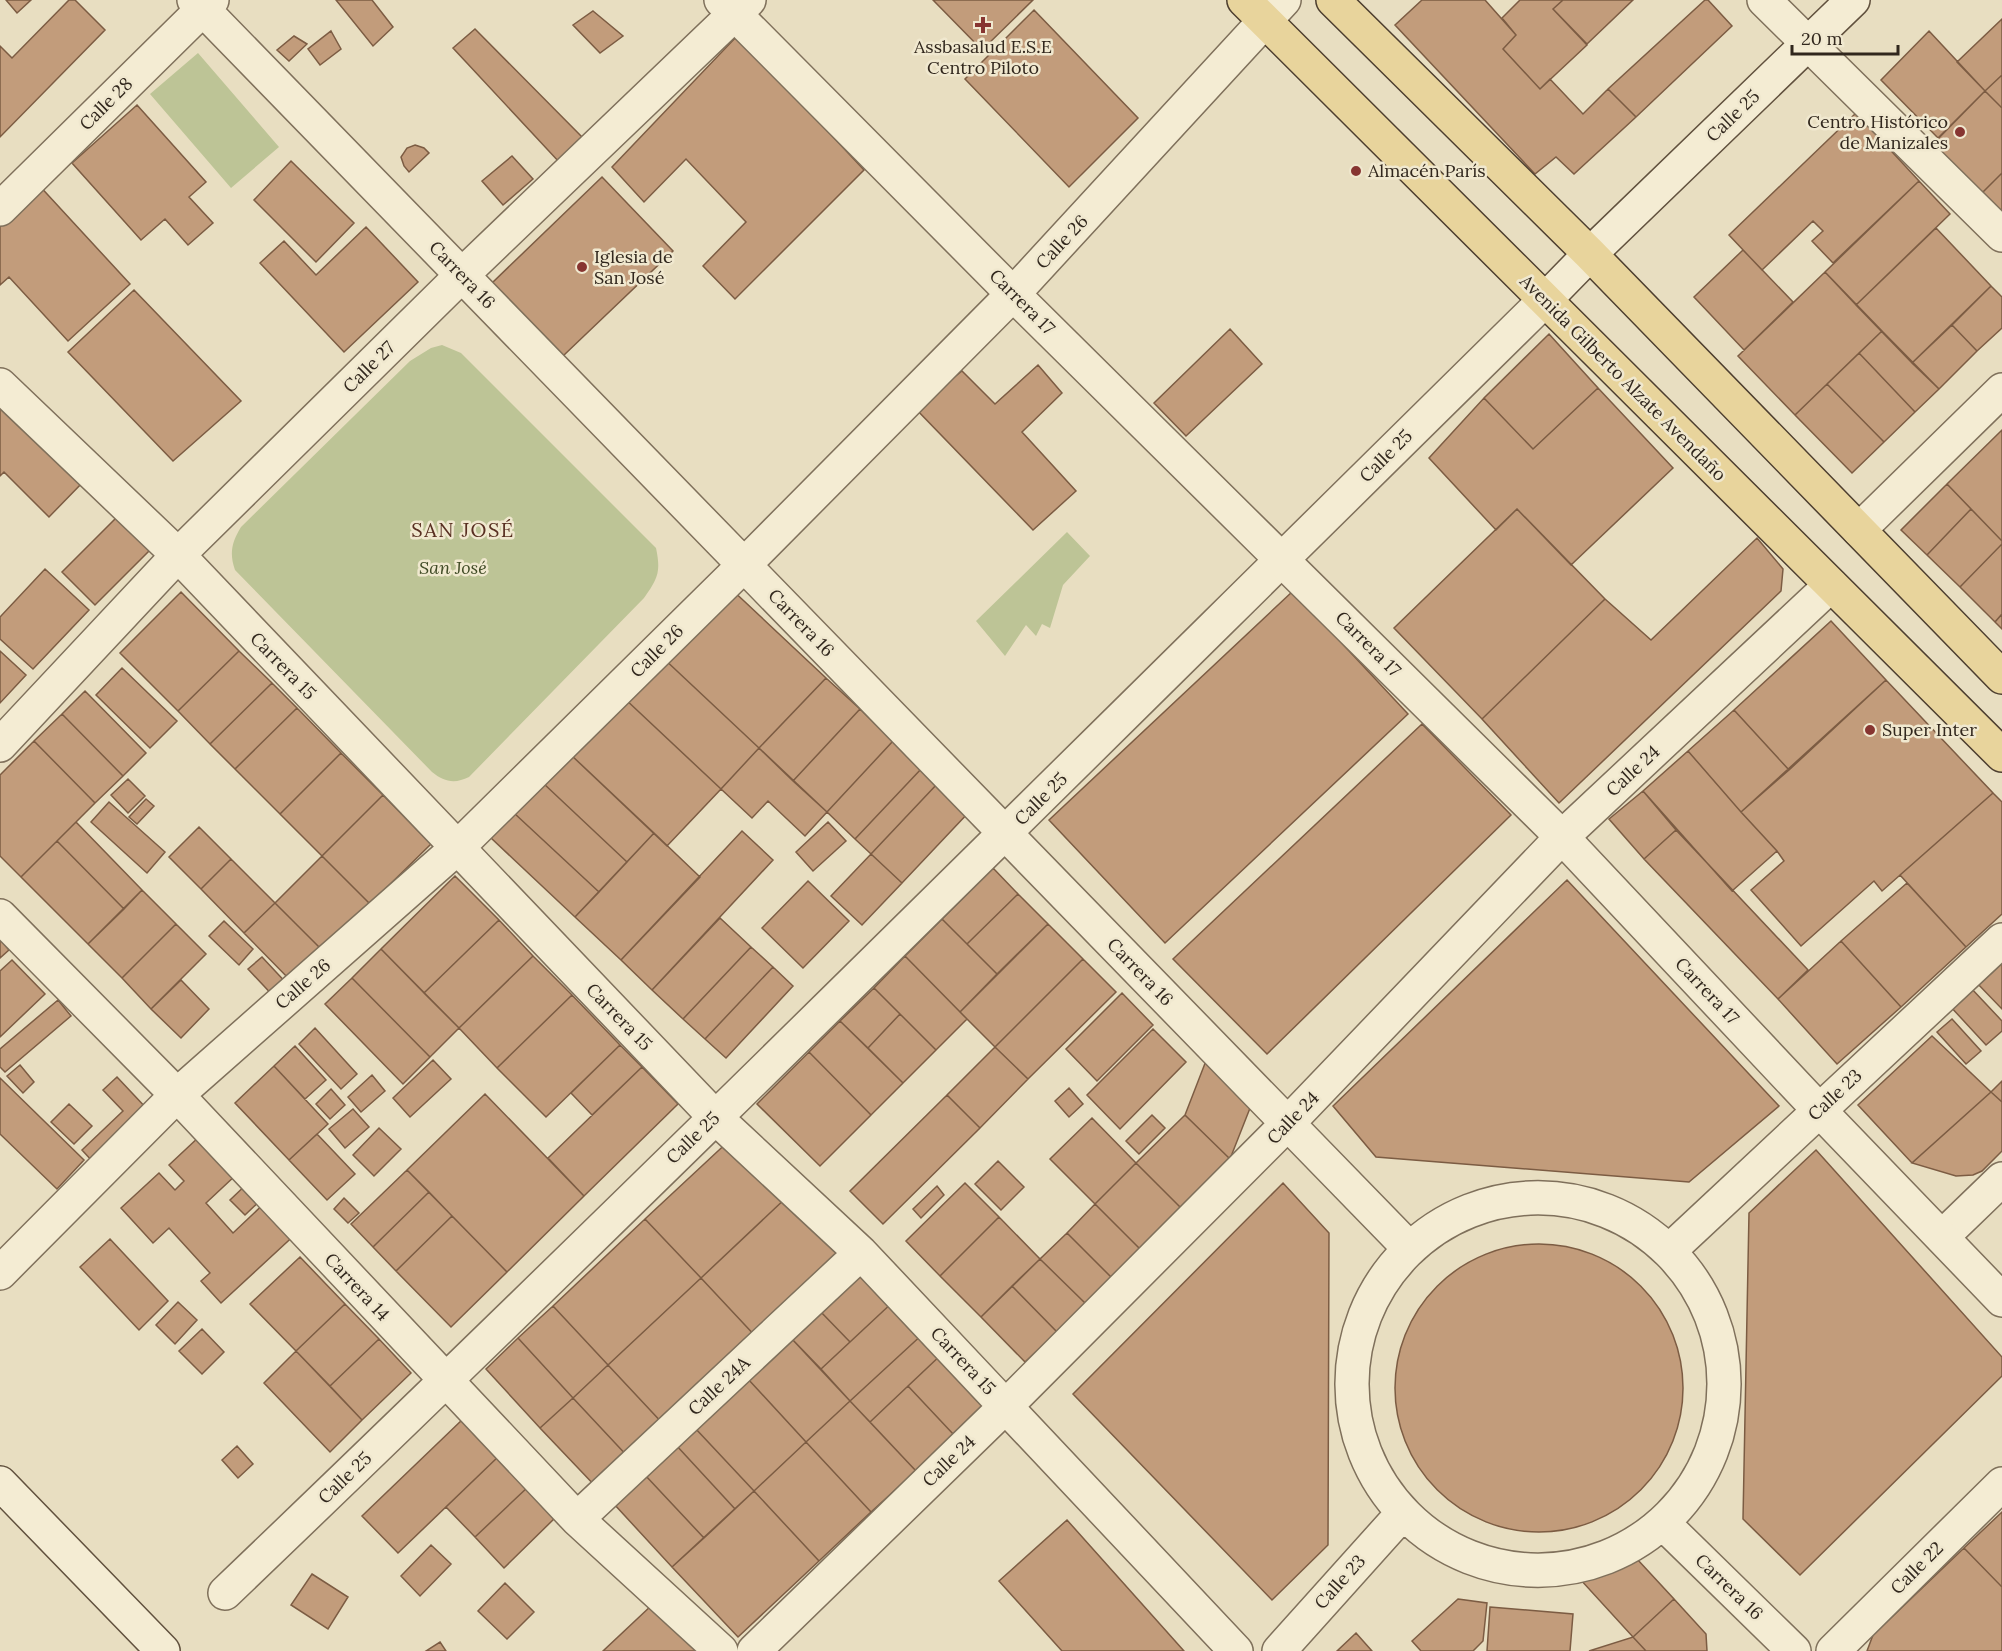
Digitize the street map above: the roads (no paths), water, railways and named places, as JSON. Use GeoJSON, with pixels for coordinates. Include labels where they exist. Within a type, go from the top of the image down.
{"type":"FeatureCollection","features":[{"type":"Feature","properties":{"kind":"main road"},"geometry":{"type":"LineString","coordinates":[[1333,0],[1590,254],[2002,677]]}},
{"type":"Feature","properties":{"kind":"main road","name":"Avenida Gilberto Alzate Avendaño"},"geometry":{"type":"LineString","coordinates":[[1264,7],[1545,300],[2002,755]]}},
{"type":"Feature","properties":{"kind":"street"},"geometry":{"type":"LineString","coordinates":[[1764,0],[2002,235]]}},
{"type":"Feature","properties":{"kind":"street","name":"Calle 25"},"geometry":{"type":"LineString","coordinates":[[225,1593],[446,1382],[1006,834],[1590,254],[1853,0]]}},
{"type":"Feature","properties":{"kind":"street","name":"Calle 28"},"geometry":{"type":"LineString","coordinates":[[0,208],[203,3]]}},
{"type":"Feature","properties":{"kind":"street","name":"Carrera 16"},"geometry":{"type":"LineString","coordinates":[[203,3],[462,275],[1408,1247]]}},
{"type":"Feature","properties":{"kind":"street","name":"Calle 27"},"geometry":{"type":"LineString","coordinates":[[0,745],[178,555],[735,5]]}},
{"type":"Feature","properties":{"kind":"street","name":"Carrera 17"},"geometry":{"type":"LineString","coordinates":[[735,5],[1013,294],[1562,837],[2002,1300]]}},
{"type":"Feature","properties":{"kind":"street","name":"Calle 26"},"geometry":{"type":"LineString","coordinates":[[0,1272],[177,1095],[457,848],[744,565],[1013,294],[1264,7]]}},
{"type":"Feature","properties":{"kind":"street","name":"Carrera 15"},"geometry":{"type":"LineString","coordinates":[[0,385],[178,555],[715,1117],[861,1253],[1236,1651]]}},
{"type":"Feature","properties":{"kind":"street"},"geometry":{"type":"LineString","coordinates":[[1859,530],[2002,390]]}},
{"type":"Feature","properties":{"kind":"street","name":"Calle 24"},"geometry":{"type":"LineString","coordinates":[[754,1651],[1006,1406],[1288,1124],[1562,837],[1831,585]]}},
{"type":"Feature","properties":{"kind":"street","name":"Carrera 14"},"geometry":{"type":"LineString","coordinates":[[0,916],[177,1095],[577,1519],[721,1651]]}},
{"type":"Feature","properties":{"kind":"street","name":"Calle 23"},"geometry":{"type":"LineString","coordinates":[[1669,1251],[2002,940]]}},
{"type":"Feature","properties":{"kind":"street"},"geometry":{"type":"LineString","coordinates":[[1942,1237],[2002,1179]]}},
{"type":"Feature","properties":{"kind":"street"},"geometry":{"type":"LineString","coordinates":[[1510,1198],[1568,1199],[1622,1217],[1669,1251],[1705,1300],[1723,1358],[1723,1368],[1722,1419],[1702,1476],[1664,1524],[1625,1551],[1580,1568],[1531,1572],[1484,1564],[1448,1548],[1402,1514],[1362,1451],[1350,1378],[1366,1307],[1408,1247],[1455,1214],[1510,1198]]}},
{"type":"Feature","properties":{"kind":"street","name":"Calle 24A"},"geometry":{"type":"LineString","coordinates":[[577,1519],[861,1253]]}},
{"type":"Feature","properties":{"kind":"street"},"geometry":{"type":"LineString","coordinates":[[0,1483],[163,1651]]}},
{"type":"Feature","properties":{"kind":"street","name":"Calle 22"},"geometry":{"type":"LineString","coordinates":[[1833,1651],[2002,1484]]}},
{"type":"Feature","properties":{"kind":"street","name":"Calle 23"},"geometry":{"type":"LineString","coordinates":[[1279,1651],[1402,1514]]}},
{"type":"Feature","properties":{"kind":"street","name":"Carrera 16"},"geometry":{"type":"LineString","coordinates":[[1664,1524],[1794,1651]]}},
{"type":"Feature","properties":{"kind":"place","name":"Assbasalud E.S.E Centro Piloto"},"geometry":{"type":"Point","coordinates":[983,25]}},
{"type":"Feature","properties":{"kind":"place","name":"Centro Histórico de Manizales"},"geometry":{"type":"Point","coordinates":[1960,132]}},
{"type":"Feature","properties":{"kind":"place","name":"Almacén París"},"geometry":{"type":"Point","coordinates":[1356,171]}},
{"type":"Feature","properties":{"kind":"place","name":"Iglesia de San José"},"geometry":{"type":"Point","coordinates":[582,267]}},
{"type":"Feature","properties":{"kind":"place","name":"Super Inter"},"geometry":{"type":"Point","coordinates":[1870,730]}},
{"type":"Feature","properties":{"kind":"district","name":"SAN JOSÉ"},"geometry":{"type":"Point","coordinates":[463,530]}},
{"type":"Feature","properties":{"kind":"park label","name":"San José"},"geometry":{"type":"Point","coordinates":[453,568]}}]}
